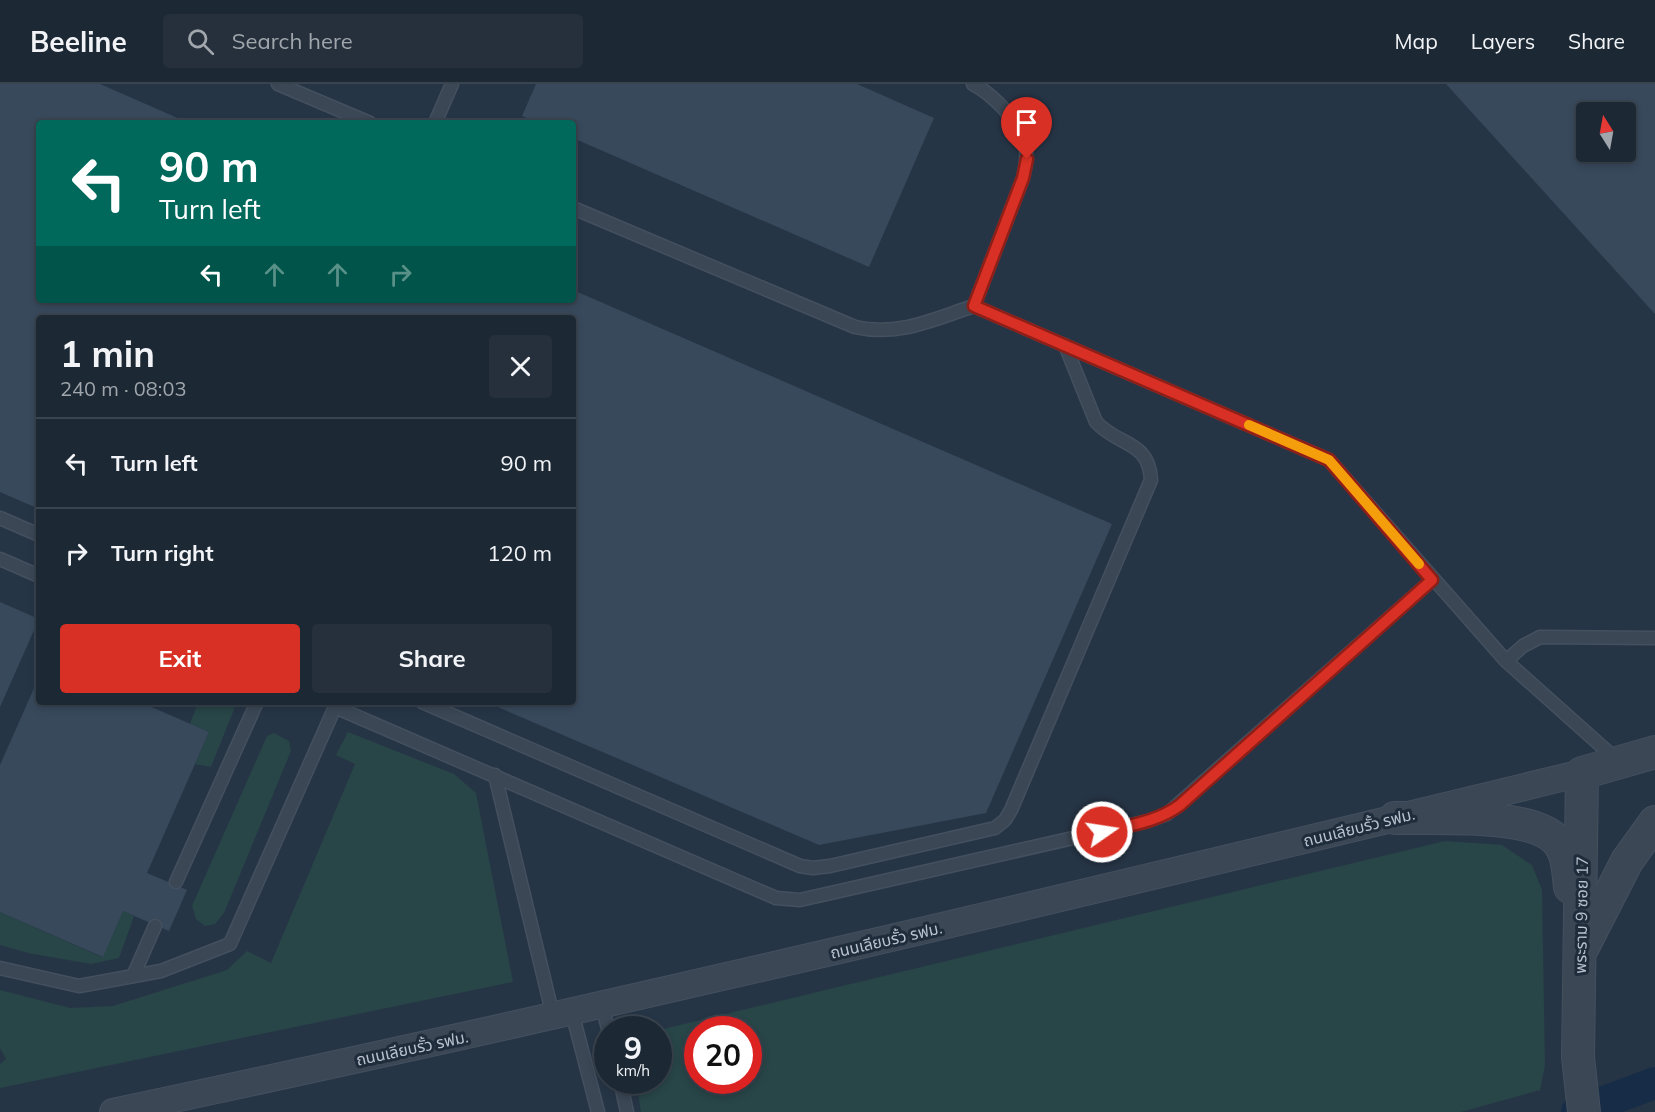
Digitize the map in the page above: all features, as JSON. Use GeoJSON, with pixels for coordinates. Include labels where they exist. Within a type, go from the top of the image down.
{"type":"FeatureCollection","features":[{"type":"Feature","properties":{"kind":"street","name":"ถนนเลียบรั้ว รฟม."},"geometry":{"type":"LineString","coordinates":[[609,1016],[1582,773],[1655,752]]}},
{"type":"Feature","properties":{"kind":"street","name":"พระราม 9 ซอย 17"},"geometry":{"type":"LineString","coordinates":[[1582,773],[1578,1057],[1584,1112]]}},
{"type":"Feature","properties":{"kind":"street"},"geometry":{"type":"LineString","coordinates":[[1395,818],[1508,820],[1539,829],[1556,839],[1566,856],[1581,950]]}},
{"type":"Feature","properties":{"kind":"street"},"geometry":{"type":"LineString","coordinates":[[1581,950],[1628,861],[1655,822]]}},
{"type":"Feature","properties":{"kind":"street","name":"ถนนเลียบรั้ว รฟม."},"geometry":{"type":"LineString","coordinates":[[113,1112],[563,1014],[594,1016]]}},
{"type":"Feature","properties":{"kind":"lane"},"geometry":{"type":"LineString","coordinates":[[278,84],[363,120]]}},
{"type":"Feature","properties":{"kind":"lane"},"geometry":{"type":"LineString","coordinates":[[436,120],[452,84]]}},
{"type":"Feature","properties":{"kind":"lane"},"geometry":{"type":"LineString","coordinates":[[973,84],[995,101],[1015,124],[1023,140],[1027,159],[1023,178],[974,306]]}},
{"type":"Feature","properties":{"kind":"lane"},"geometry":{"type":"LineString","coordinates":[[576,209],[855,327],[870,330],[906,329],[974,306],[1329,460],[1432,580],[1506,661],[1620,763]]}},
{"type":"Feature","properties":{"kind":"lane"},"geometry":{"type":"LineString","coordinates":[[429,705],[800,866],[813,868],[830,866],[995,828],[1005,820],[1011,810],[1151,480],[1147,458],[1140,450],[1104,431],[1096,422],[1065,345]]}},
{"type":"Feature","properties":{"kind":"lane"},"geometry":{"type":"LineString","coordinates":[[0,518],[36,534]]}},
{"type":"Feature","properties":{"kind":"lane"},"geometry":{"type":"LineString","coordinates":[[0,559],[36,575]]}},
{"type":"Feature","properties":{"kind":"lane"},"geometry":{"type":"LineString","coordinates":[[330,705],[776,898],[800,900],[1148,821],[1167,814],[1432,580]]}},
{"type":"Feature","properties":{"kind":"lane"},"geometry":{"type":"LineString","coordinates":[[1506,661],[1523,646],[1540,637],[1655,638]]}},
{"type":"Feature","properties":{"kind":"lane"},"geometry":{"type":"LineString","coordinates":[[176,882],[256,705]]}},
{"type":"Feature","properties":{"kind":"lane"},"geometry":{"type":"LineString","coordinates":[[0,968],[79,986],[161,971],[230,944],[335,707]]}},
{"type":"Feature","properties":{"kind":"lane"},"geometry":{"type":"LineString","coordinates":[[495,775],[563,1014],[598,1112]]}},
{"type":"Feature","properties":{"kind":"lane"},"geometry":{"type":"LineString","coordinates":[[133,976],[155,926]]}},
{"type":"Feature","properties":{"kind":"lane"},"geometry":{"type":"LineString","coordinates":[[623,1094],[627,1112]]}},
{"type":"Feature","properties":{"kind":"green space"},"geometry":{"type":"Polygon","coordinates":[[[197,705],[236,705],[211,767],[195,764],[209,732],[190,724],[197,705]]]}},
{"type":"Feature","properties":{"kind":"green space"},"geometry":{"type":"Polygon","coordinates":[[[348,732],[454,774],[476,793],[513,982],[0,1088],[0,1064],[6,1059],[0,1048],[0,990],[70,1008],[113,1006],[227,970],[247,951],[271,963],[355,764],[336,755],[348,732]]]}},
{"type":"Feature","properties":{"kind":"green space"},"geometry":{"type":"Polygon","coordinates":[[[274,733],[289,741],[291,751],[224,913],[215,924],[205,926],[196,919],[192,906],[267,736],[274,733]]]}},
{"type":"Feature","properties":{"kind":"green space"},"geometry":{"type":"Polygon","coordinates":[[[1445,841],[1502,845],[1532,865],[1542,890],[1545,1065],[1540,1090],[1461,1112],[641,1112],[638,1094],[672,1094],[672,1027],[684,1024],[684,1094],[762,1094],[762,1016],[717,1016],[1445,841]]]}},
{"type":"Feature","properties":{"kind":"green space"},"geometry":{"type":"Polygon","coordinates":[[[123,911],[134,916],[119,958],[91,964],[28,953],[0,945],[0,912],[102,957],[123,911]]]}},
{"type":"Feature","properties":{"kind":"building"},"geometry":{"type":"Polygon","coordinates":[[[0,84],[100,84],[182,120],[36,120],[36,303],[576,303],[576,291],[1112,524],[986,813],[819,845],[493,705],[576,705],[576,315],[36,315],[36,508],[0,492],[0,84]]]}},
{"type":"Feature","properties":{"kind":"building"},"geometry":{"type":"Polygon","coordinates":[[[536,84],[857,84],[934,118],[869,267],[576,139],[576,120],[531,120],[522,116],[536,84]]]}},
{"type":"Feature","properties":{"kind":"building"},"geometry":{"type":"Polygon","coordinates":[[[1446,84],[1655,84],[1655,314],[1446,84]]]}},
{"type":"Feature","properties":{"kind":"building"},"geometry":{"type":"Polygon","coordinates":[[[0,602],[36,618],[36,626],[0,707],[0,602]]]}},
{"type":"Feature","properties":{"kind":"building"},"geometry":{"type":"Polygon","coordinates":[[[36,684],[36,705],[147,705],[209,732],[147,873],[187,890],[169,931],[123,911],[103,957],[0,912],[0,765],[36,684]]]}},
{"type":"Feature","properties":{"kind":"waterway"},"geometry":{"type":"LineString","coordinates":[[1577,1112],[1655,1083]]}},
{"type":"Feature","properties":{"kind":"slow traffic"},"geometry":{"type":"LineString","coordinates":[[1249,425],[1329,460],[1419,564]]}},
{"type":"Feature","properties":{"kind":"route"},"geometry":{"type":"LineString","coordinates":[[1027,159],[1023,178],[974,306],[1329,460],[1432,580],[1180,805],[1167,814],[1148,821],[1102,832]]}}]}
